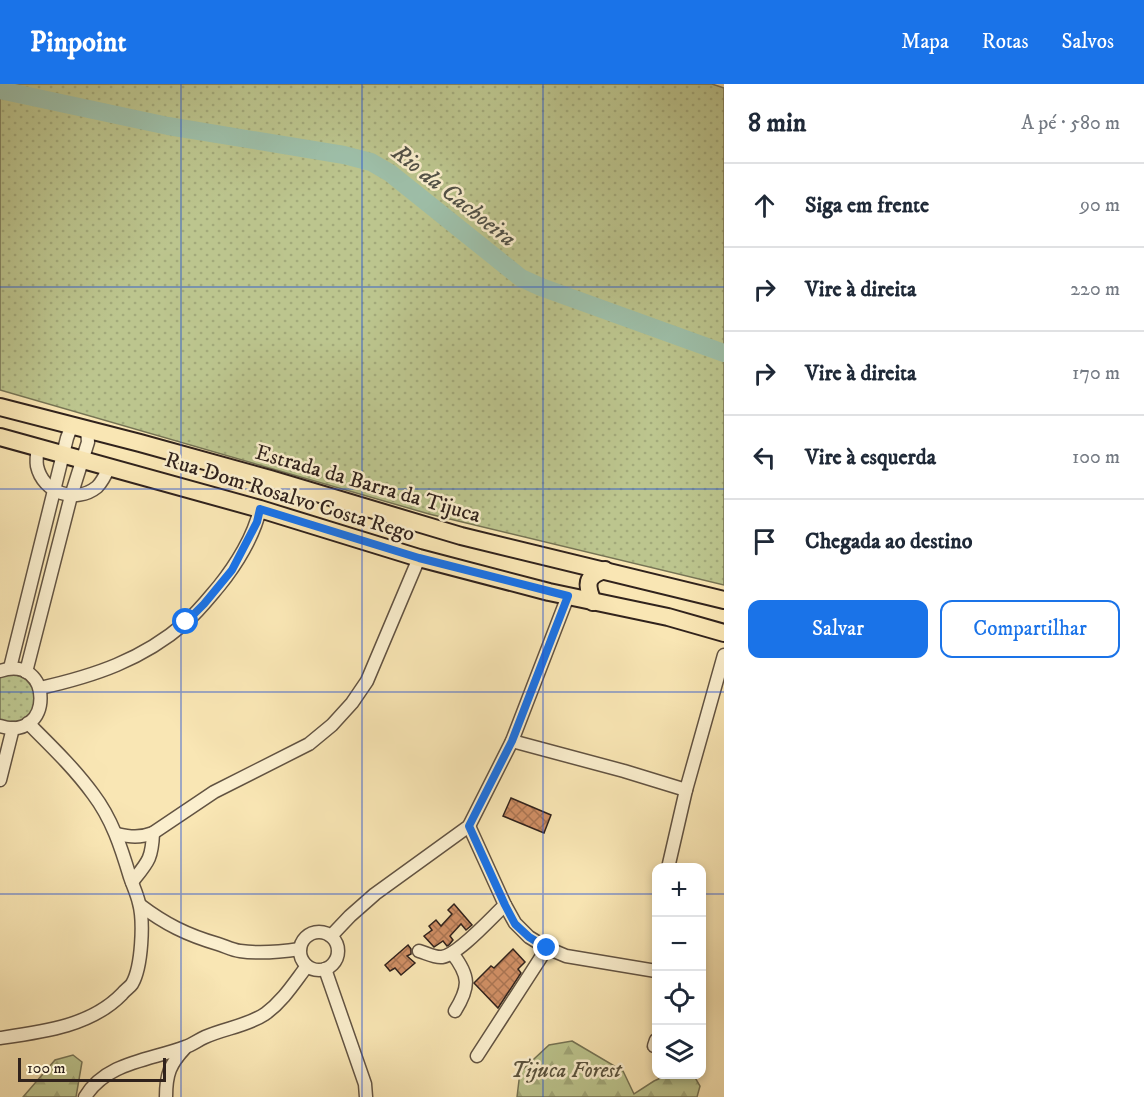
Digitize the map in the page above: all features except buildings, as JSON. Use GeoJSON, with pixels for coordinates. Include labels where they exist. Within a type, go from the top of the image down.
{"type":"FeatureCollection","features":[{"type":"Feature","properties":{"kind":"main road","name":"Estrada da Barra da Tijuca"},"geometry":{"type":"LineString","coordinates":[[0,407],[260,476],[461,536],[724,600]]}},
{"type":"Feature","properties":{"kind":"main road","name":"Rua Dom Rosalvo Costa Rego"},"geometry":{"type":"LineString","coordinates":[[0,436],[260,509],[419,558],[568,596]]}},
{"type":"Feature","properties":{"kind":"main road"},"geometry":{"type":"LineString","coordinates":[[593,602],[589,582],[595,574],[605,570]]}},
{"type":"Feature","properties":{"kind":"main road"},"geometry":{"type":"LineString","coordinates":[[568,596],[724,633]]}},
{"type":"Feature","properties":{"kind":"street"},"geometry":{"type":"LineString","coordinates":[[0,726],[19,728],[36,715],[41,705],[40,688],[34,679],[18,669],[5,669],[68,435],[81,428],[87,442],[26,672]]}},
{"type":"Feature","properties":{"kind":"street"},"geometry":{"type":"LineString","coordinates":[[38,447],[38,467],[41,476],[54,490],[71,496],[95,488],[109,467]]}},
{"type":"Feature","properties":{"kind":"street"},"geometry":{"type":"LineString","coordinates":[[40,688],[94,675],[119,665],[180,628],[204,604],[232,570],[257,522],[260,509]]}},
{"type":"Feature","properties":{"kind":"street"},"geometry":{"type":"LineString","coordinates":[[117,834],[131,837],[153,833],[214,792],[309,744],[332,725],[352,703],[367,681],[419,558]]}},
{"type":"Feature","properties":{"kind":"street"},"geometry":{"type":"LineString","coordinates":[[331,936],[375,894],[469,826],[512,741],[568,596]]}},
{"type":"Feature","properties":{"kind":"street"},"geometry":{"type":"LineString","coordinates":[[669,863],[686,790],[724,655]]}},
{"type":"Feature","properties":{"kind":"street"},"geometry":{"type":"LineString","coordinates":[[0,1038],[30,1034],[77,1022],[92,1015],[115,1001],[132,984],[140,962],[140,904],[117,834],[95,795],[28,723]]}},
{"type":"Feature","properties":{"kind":"street"},"geometry":{"type":"LineString","coordinates":[[0,780],[13,728]]}},
{"type":"Feature","properties":{"kind":"street"},"geometry":{"type":"LineString","coordinates":[[512,741],[686,790]]}},
{"type":"Feature","properties":{"kind":"street"},"geometry":{"type":"LineString","coordinates":[[469,826],[515,924],[529,937],[566,956],[652,970]]}},
{"type":"Feature","properties":{"kind":"street"},"geometry":{"type":"LineString","coordinates":[[132,882],[148,863],[153,833]]}},
{"type":"Feature","properties":{"kind":"street"},"geometry":{"type":"LineString","coordinates":[[140,904],[159,920],[178,930],[239,951],[272,953],[300,949]]}},
{"type":"Feature","properties":{"kind":"street"},"geometry":{"type":"LineString","coordinates":[[419,951],[445,957],[457,951],[505,905]]}},
{"type":"Feature","properties":{"kind":"street"},"geometry":{"type":"LineString","coordinates":[[320,932],[331,936],[337,945],[337,957],[330,966],[319,970],[307,966],[300,956],[301,944],[309,935],[320,932]]}},
{"type":"Feature","properties":{"kind":"street"},"geometry":{"type":"LineString","coordinates":[[477,1056],[547,948]]}},
{"type":"Feature","properties":{"kind":"street"},"geometry":{"type":"LineString","coordinates":[[452,953],[463,967],[466,987],[455,1011]]}},
{"type":"Feature","properties":{"kind":"street"},"geometry":{"type":"LineString","coordinates":[[86,1097],[100,1080],[117,1069],[186,1047],[205,1037],[252,1021],[264,1014],[277,1004],[307,966]]}},
{"type":"Feature","properties":{"kind":"street"},"geometry":{"type":"LineString","coordinates":[[325,969],[365,1084],[366,1097]]}},
{"type":"Feature","properties":{"kind":"street"},"geometry":{"type":"LineString","coordinates":[[166,1097],[168,1071],[186,1047]]}},
{"type":"Feature","properties":{"kind":"green space"},"geometry":{"type":"Polygon","coordinates":[[[0,84],[712,84],[724,88],[724,585],[429,514],[0,390],[0,84]]]}},
{"type":"Feature","properties":{"kind":"green space"},"geometry":{"type":"Polygon","coordinates":[[[13,674],[25,678],[37,693],[34,712],[18,723],[0,721],[0,677],[13,674]]]}},
{"type":"Feature","properties":{"kind":"green space","name":"Tijuca Forest"},"geometry":{"type":"Polygon","coordinates":[[[572,1041],[623,1071],[634,1094],[658,1079],[696,1079],[700,1086],[697,1097],[517,1097],[520,1072],[549,1045],[572,1041]]]}},
{"type":"Feature","properties":{"kind":"green space"},"geometry":{"type":"Polygon","coordinates":[[[73,1055],[82,1062],[76,1097],[23,1097],[55,1060],[73,1055]]]}},
{"type":"Feature","properties":{"kind":"waterway","name":"Rio da Cachoeira"},"geometry":{"type":"LineString","coordinates":[[0,90],[168,126],[344,155],[371,162],[390,173],[521,278],[724,353]]}},
{"type":"Feature","properties":{"kind":"route"},"geometry":{"type":"LineString","coordinates":[[186,622],[232,570],[257,522],[260,509],[419,558],[568,596],[512,741],[469,826],[515,924],[529,937],[547,948]]}}]}
